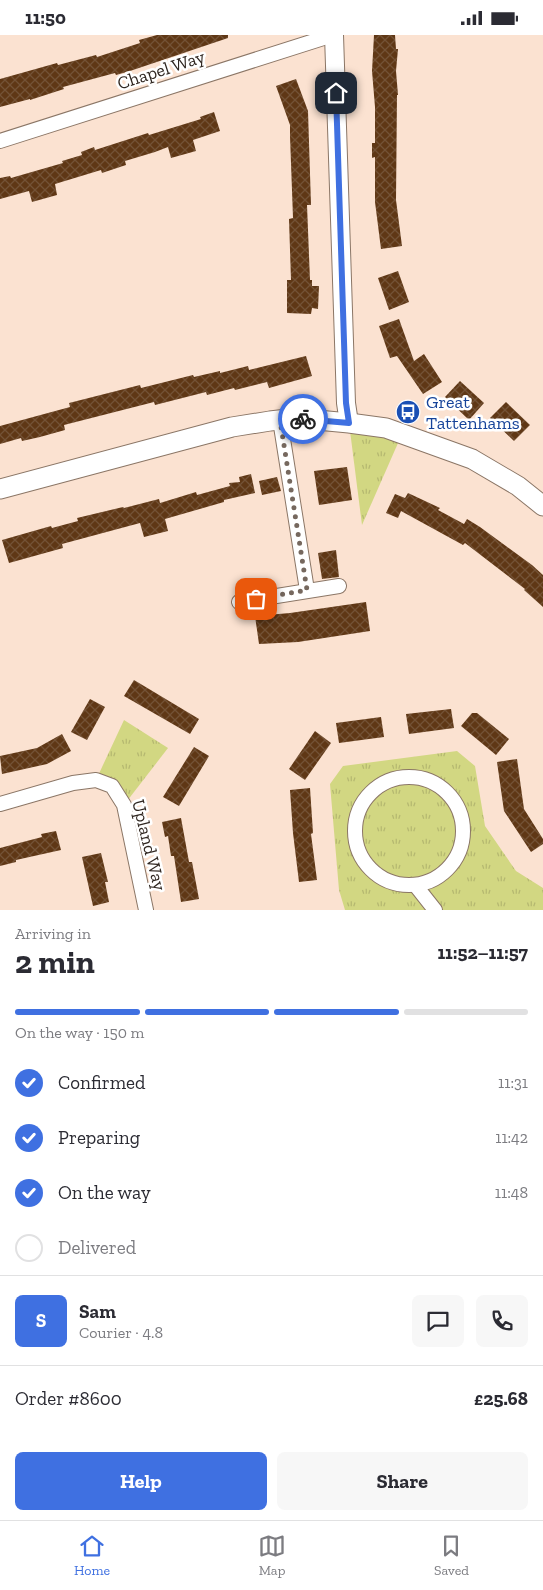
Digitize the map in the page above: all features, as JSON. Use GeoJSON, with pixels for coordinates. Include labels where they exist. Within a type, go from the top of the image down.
{"type":"FeatureCollection","features":[{"type":"Feature","properties":{"kind":"main road"},"geometry":{"type":"LineString","coordinates":[[0,489],[232,427],[296,418],[386,428],[472,459],[518,485],[543,506]]}},
{"type":"Feature","properties":{"kind":"street","name":"Chapel Way"},"geometry":{"type":"LineString","coordinates":[[0,141],[334,35]]}},
{"type":"Feature","properties":{"kind":"street"},"geometry":{"type":"LineString","coordinates":[[334,35],[346,403],[349,423]]}},
{"type":"Feature","properties":{"kind":"street"},"geometry":{"type":"LineString","coordinates":[[280,420],[307,590]]}},
{"type":"Feature","properties":{"kind":"street"},"geometry":{"type":"LineString","coordinates":[[239,601],[339,586]]}},
{"type":"Feature","properties":{"kind":"street"},"geometry":{"type":"LineString","coordinates":[[416,886],[432,881],[446,871],[457,857],[463,840],[463,823],[458,806],[448,791],[433,781],[416,776],[401,776],[382,783],[368,794],[358,810],[354,829],[356,847],[365,863],[379,876],[396,884],[416,886],[435,910]]}},
{"type":"Feature","properties":{"kind":"street","name":"Upland Way"},"geometry":{"type":"LineString","coordinates":[[0,803],[73,783],[96,780],[112,786],[124,805],[146,910]]}},
{"type":"Feature","properties":{"kind":"green space"},"geometry":{"type":"Polygon","coordinates":[[[349,423],[402,434],[362,525],[349,423]]]}},
{"type":"Feature","properties":{"kind":"green space"},"geometry":{"type":"Polygon","coordinates":[[[124,720],[168,748],[124,805],[96,780],[124,720]]]}},
{"type":"Feature","properties":{"kind":"green space"},"geometry":{"type":"Polygon","coordinates":[[[457,751],[475,766],[485,826],[516,871],[543,888],[543,910],[345,910],[339,890],[330,784],[343,766],[457,751]]]}},
{"type":"Feature","properties":{"kind":"building"},"geometry":{"type":"Polygon","coordinates":[[[157,35],[228,35],[228,38],[130,71],[116,75],[115,73],[63,87],[64,89],[30,100],[0,107],[0,79],[57,63],[58,65],[96,55],[97,57],[140,43],[139,40],[157,35]]]}},
{"type":"Feature","properties":{"kind":"building"},"geometry":{"type":"Polygon","coordinates":[[[374,35],[395,35],[396,49],[398,49],[396,71],[398,95],[396,200],[402,246],[381,249],[375,202],[375,157],[372,158],[372,143],[375,143],[372,71],[374,35]]]}},
{"type":"Feature","properties":{"kind":"building"},"geometry":{"type":"Polygon","coordinates":[[[296,79],[308,111],[311,205],[307,205],[310,280],[312,280],[312,286],[319,286],[318,309],[312,308],[311,314],[287,313],[287,280],[291,280],[289,219],[293,218],[290,125],[276,86],[296,79]]]}},
{"type":"Feature","properties":{"kind":"building"},"geometry":{"type":"Polygon","coordinates":[[[214,112],[220,131],[193,140],[196,151],[171,158],[168,147],[125,161],[126,165],[102,173],[101,170],[55,184],[57,195],[32,202],[29,191],[0,199],[0,178],[10,176],[11,178],[63,163],[62,161],[82,155],[81,152],[94,147],[95,150],[148,133],[149,135],[201,119],[200,117],[214,112]]]}},
{"type":"Feature","properties":{"kind":"building"},"geometry":{"type":"Polygon","coordinates":[[[398,271],[409,302],[389,310],[378,278],[398,271]]]}},
{"type":"Feature","properties":{"kind":"building"},"geometry":{"type":"Polygon","coordinates":[[[399,319],[414,361],[424,354],[442,382],[423,394],[397,356],[390,358],[379,326],[399,319]]]}},
{"type":"Feature","properties":{"kind":"building"},"geometry":{"type":"Polygon","coordinates":[[[306,356],[312,376],[269,388],[267,382],[207,395],[206,392],[155,405],[154,402],[64,425],[65,430],[40,437],[22,441],[21,438],[0,444],[0,426],[70,407],[69,403],[140,385],[141,388],[193,375],[194,377],[220,371],[220,373],[248,366],[249,370],[306,356]]]}},
{"type":"Feature","properties":{"kind":"building"},"geometry":{"type":"Polygon","coordinates":[[[460,381],[484,403],[469,420],[445,397],[460,381]]]}},
{"type":"Feature","properties":{"kind":"building"},"geometry":{"type":"Polygon","coordinates":[[[506,402],[530,425],[514,441],[490,418],[506,402]]]}},
{"type":"Feature","properties":{"kind":"building"},"geometry":{"type":"Polygon","coordinates":[[[347,467],[352,500],[319,505],[314,471],[347,467]]]}},
{"type":"Feature","properties":{"kind":"building"},"geometry":{"type":"Polygon","coordinates":[[[251,474],[255,493],[224,500],[224,502],[165,519],[168,531],[144,537],[140,523],[62,544],[63,548],[9,563],[2,540],[51,526],[52,528],[78,521],[77,518],[123,507],[159,499],[160,503],[196,492],[197,495],[230,486],[229,483],[240,482],[239,477],[251,474]]]}},
{"type":"Feature","properties":{"kind":"building"},"geometry":{"type":"Polygon","coordinates":[[[277,477],[281,491],[262,495],[259,481],[277,477]]]}},
{"type":"Feature","properties":{"kind":"building"},"geometry":{"type":"Polygon","coordinates":[[[408,493],[440,508],[438,510],[464,524],[467,519],[532,565],[543,575],[543,607],[525,589],[465,543],[463,545],[401,511],[398,518],[386,513],[395,494],[405,498],[408,493]]]}},
{"type":"Feature","properties":{"kind":"building"},"geometry":{"type":"Polygon","coordinates":[[[336,550],[339,577],[322,579],[318,553],[336,550]]]}},
{"type":"Feature","properties":{"kind":"building"},"geometry":{"type":"Polygon","coordinates":[[[366,602],[370,631],[298,642],[259,644],[255,616],[366,602]]]}},
{"type":"Feature","properties":{"kind":"building"},"geometry":{"type":"Polygon","coordinates":[[[134,680],[199,719],[190,734],[124,696],[134,680]]]}},
{"type":"Feature","properties":{"kind":"building"},"geometry":{"type":"Polygon","coordinates":[[[90,699],[105,707],[87,740],[71,732],[90,699]]]}},
{"type":"Feature","properties":{"kind":"building"},"geometry":{"type":"Polygon","coordinates":[[[451,709],[454,728],[409,734],[406,714],[451,709]]]}},
{"type":"Feature","properties":{"kind":"building"},"geometry":{"type":"Polygon","coordinates":[[[472,713],[477,713],[509,739],[496,755],[461,726],[472,713]]]}},
{"type":"Feature","properties":{"kind":"building"},"geometry":{"type":"Polygon","coordinates":[[[381,717],[384,737],[339,743],[336,723],[381,717]]]}},
{"type":"Feature","properties":{"kind":"building"},"geometry":{"type":"Polygon","coordinates":[[[315,731],[331,743],[305,780],[289,769],[315,731]]]}},
{"type":"Feature","properties":{"kind":"building"},"geometry":{"type":"Polygon","coordinates":[[[62,734],[71,751],[47,764],[2,774],[0,756],[37,748],[62,734]]]}},
{"type":"Feature","properties":{"kind":"building"},"geometry":{"type":"Polygon","coordinates":[[[194,747],[209,756],[179,806],[163,797],[194,747]]]}},
{"type":"Feature","properties":{"kind":"building"},"geometry":{"type":"Polygon","coordinates":[[[517,759],[524,809],[543,839],[543,844],[531,852],[504,811],[497,762],[517,759]]]}},
{"type":"Feature","properties":{"kind":"building"},"geometry":{"type":"Polygon","coordinates":[[[310,788],[313,833],[311,834],[317,880],[299,882],[290,790],[310,788]]]}},
{"type":"Feature","properties":{"kind":"building"},"geometry":{"type":"Polygon","coordinates":[[[181,818],[189,862],[192,862],[199,899],[181,902],[174,856],[171,856],[168,836],[165,837],[162,822],[181,818]]]}},
{"type":"Feature","properties":{"kind":"building"},"geometry":{"type":"Polygon","coordinates":[[[56,831],[61,850],[16,860],[16,862],[0,866],[0,848],[42,837],[41,834],[56,831]]]}},
{"type":"Feature","properties":{"kind":"building"},"geometry":{"type":"Polygon","coordinates":[[[101,853],[108,882],[105,882],[109,902],[93,906],[82,857],[101,853]]]}},
{"type":"Feature","properties":{"kind":"way so far"},"geometry":{"type":"LineString","coordinates":[[256,599],[307,590],[280,420],[303,419]]}},
{"type":"Feature","properties":{"kind":"place","name":"Great Tattenhams"},"geometry":{"type":"Point","coordinates":[408,412]}},
{"type":"Feature","properties":{"kind":"route"},"geometry":{"type":"LineString","coordinates":[[303,419],[349,423],[346,403],[336,93]]}}]}
